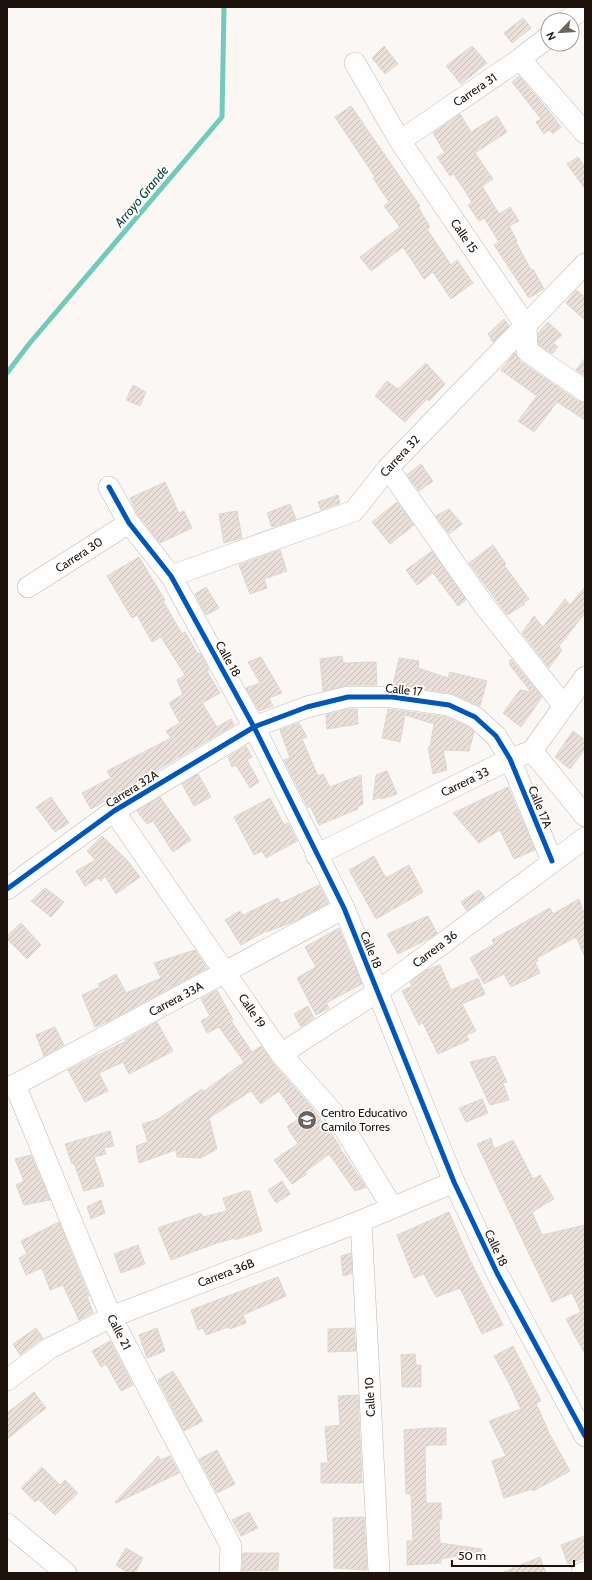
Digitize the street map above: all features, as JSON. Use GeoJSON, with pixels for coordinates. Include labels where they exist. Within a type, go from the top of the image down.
{"type":"FeatureCollection","features":[{"type":"Feature","properties":{"kind":"street","name":"Carrera 31"},"geometry":{"type":"LineString","coordinates":[[400,141],[520,60],[540,44]]}},
{"type":"Feature","properties":{"kind":"street"},"geometry":{"type":"LineString","coordinates":[[520,60],[585,133]]}},
{"type":"Feature","properties":{"kind":"street","name":"Calle 15"},"geometry":{"type":"LineString","coordinates":[[355,63],[400,141],[526,326]]}},
{"type":"Feature","properties":{"kind":"street","name":"Carrera 32"},"geometry":{"type":"LineString","coordinates":[[171,576],[354,511],[388,468],[585,264]]}},
{"type":"Feature","properties":{"kind":"street"},"geometry":{"type":"LineString","coordinates":[[526,326],[527,351],[585,391]]}},
{"type":"Feature","properties":{"kind":"street"},"geometry":{"type":"LineString","coordinates":[[388,468],[483,604],[564,706]]}},
{"type":"Feature","properties":{"kind":"street","name":"Calle 18"},"geometry":{"type":"LineString","coordinates":[[109,487],[129,523],[171,576],[254,727],[316,855],[344,908],[454,1182],[497,1273],[585,1436]]}},
{"type":"Feature","properties":{"kind":"street","name":"Carrera 30"},"geometry":{"type":"LineString","coordinates":[[28,587],[129,523]]}},
{"type":"Feature","properties":{"kind":"street"},"geometry":{"type":"LineString","coordinates":[[585,677],[532,751],[585,816]]}},
{"type":"Feature","properties":{"kind":"street","name":"Calle 17"},"geometry":{"type":"LineString","coordinates":[[254,727],[307,707],[348,697],[392,697],[450,705],[475,716],[496,736],[510,760]]}},
{"type":"Feature","properties":{"kind":"street","name":"Carrera 32A"},"geometry":{"type":"LineString","coordinates":[[7,889],[114,812],[254,727]]}},
{"type":"Feature","properties":{"kind":"street","name":"Carrera 33"},"geometry":{"type":"LineString","coordinates":[[316,855],[510,760],[532,751]]}},
{"type":"Feature","properties":{"kind":"street","name":"Calle 17A"},"geometry":{"type":"LineString","coordinates":[[510,760],[552,862]]}},
{"type":"Feature","properties":{"kind":"street","name":"Calle 19"},"geometry":{"type":"LineString","coordinates":[[114,812],[281,1054],[338,1118],[392,1207]]}},
{"type":"Feature","properties":{"kind":"street","name":"Carrera 36"},"geometry":{"type":"LineString","coordinates":[[281,1054],[377,992],[585,838]]}},
{"type":"Feature","properties":{"kind":"street","name":"Carrera 33A"},"geometry":{"type":"LineString","coordinates":[[11,1086],[226,973],[344,908]]}},
{"type":"Feature","properties":{"kind":"street","name":"Calle 21"},"geometry":{"type":"LineString","coordinates":[[11,1086],[111,1317],[231,1546],[230,1573]]}},
{"type":"Feature","properties":{"kind":"street","name":"Carrera 36B"},"geometry":{"type":"LineString","coordinates":[[7,1380],[50,1348],[111,1317],[361,1221],[454,1182]]}},
{"type":"Feature","properties":{"kind":"street","name":"Calle 10"},"geometry":{"type":"LineString","coordinates":[[361,1221],[379,1573]]}},
{"type":"Feature","properties":{"kind":"street"},"geometry":{"type":"LineString","coordinates":[[7,1524],[66,1573]]}},
{"type":"Feature","properties":{"kind":"building"},"geometry":{"type":"Polygon","coordinates":[[[523,18],[531,28],[512,43],[504,33],[523,18]]]}},
{"type":"Feature","properties":{"kind":"building"},"geometry":{"type":"Polygon","coordinates":[[[384,46],[398,64],[385,74],[372,58],[384,46]]]}},
{"type":"Feature","properties":{"kind":"building"},"geometry":{"type":"Polygon","coordinates":[[[472,46],[487,63],[461,84],[446,66],[472,46]]]}},
{"type":"Feature","properties":{"kind":"building"},"geometry":{"type":"Polygon","coordinates":[[[519,76],[561,127],[553,134],[549,130],[544,134],[536,122],[541,119],[512,82],[519,76]]]}},
{"type":"Feature","properties":{"kind":"building"},"geometry":{"type":"Polygon","coordinates":[[[351,106],[420,206],[418,207],[430,227],[427,229],[451,265],[457,260],[473,283],[451,299],[433,272],[424,279],[403,247],[371,271],[360,257],[400,227],[384,206],[389,202],[373,178],[375,177],[335,117],[351,106]]]}},
{"type":"Feature","properties":{"kind":"building"},"geometry":{"type":"Polygon","coordinates":[[[460,114],[471,132],[497,116],[507,132],[475,153],[493,179],[482,186],[499,214],[510,207],[519,221],[509,226],[531,270],[533,269],[544,289],[529,298],[494,245],[499,242],[484,218],[479,221],[468,205],[472,202],[454,174],[450,176],[437,157],[445,153],[433,133],[460,114]]]}},
{"type":"Feature","properties":{"kind":"building"},"geometry":{"type":"Polygon","coordinates":[[[578,157],[585,167],[585,189],[567,164],[578,157]]]}},
{"type":"Feature","properties":{"kind":"building"},"geometry":{"type":"Polygon","coordinates":[[[576,290],[585,297],[585,320],[566,303],[576,290]]]}},
{"type":"Feature","properties":{"kind":"building"},"geometry":{"type":"Polygon","coordinates":[[[504,319],[509,326],[493,342],[488,334],[504,319]]]}},
{"type":"Feature","properties":{"kind":"building"},"geometry":{"type":"Polygon","coordinates":[[[548,322],[562,335],[553,343],[558,347],[552,354],[539,345],[538,333],[548,322]]]}},
{"type":"Feature","properties":{"kind":"building"},"geometry":{"type":"Polygon","coordinates":[[[515,353],[520,361],[578,401],[585,403],[585,420],[557,402],[534,432],[518,421],[537,396],[501,370],[515,353]]]}},
{"type":"Feature","properties":{"kind":"building"},"geometry":{"type":"Polygon","coordinates":[[[585,358],[585,376],[576,370],[585,358]]]}},
{"type":"Feature","properties":{"kind":"building"},"geometry":{"type":"Polygon","coordinates":[[[426,363],[445,384],[429,401],[427,399],[405,422],[375,396],[387,381],[398,389],[426,363]]]}},
{"type":"Feature","properties":{"kind":"building"},"geometry":{"type":"Polygon","coordinates":[[[133,385],[146,392],[140,406],[126,400],[133,385]]]}},
{"type":"Feature","properties":{"kind":"building"},"geometry":{"type":"Polygon","coordinates":[[[421,464],[433,481],[419,491],[407,475],[421,464]]]}},
{"type":"Feature","properties":{"kind":"building"},"geometry":{"type":"Polygon","coordinates":[[[165,482],[179,513],[184,511],[192,528],[160,543],[138,515],[130,498],[165,482]]]}},
{"type":"Feature","properties":{"kind":"building"},"geometry":{"type":"Polygon","coordinates":[[[338,495],[340,503],[321,510],[318,502],[338,495]]]}},
{"type":"Feature","properties":{"kind":"building"},"geometry":{"type":"Polygon","coordinates":[[[397,502],[414,525],[390,544],[372,522],[397,502]]]}},
{"type":"Feature","properties":{"kind":"building"},"geometry":{"type":"Polygon","coordinates":[[[290,504],[296,519],[272,527],[267,513],[290,504]]]}},
{"type":"Feature","properties":{"kind":"building"},"geometry":{"type":"Polygon","coordinates":[[[449,509],[462,524],[449,534],[436,516],[449,509]]]}},
{"type":"Feature","properties":{"kind":"building"},"geometry":{"type":"Polygon","coordinates":[[[237,511],[242,538],[224,543],[219,514],[237,511]]]}},
{"type":"Feature","properties":{"kind":"building"},"geometry":{"type":"Polygon","coordinates":[[[493,545],[506,564],[504,565],[529,599],[523,603],[525,604],[507,615],[469,563],[493,545]]]}},
{"type":"Feature","properties":{"kind":"building"},"geometry":{"type":"Polygon","coordinates":[[[280,550],[287,571],[264,579],[267,588],[250,594],[239,565],[280,550]]]}},
{"type":"Feature","properties":{"kind":"building"},"geometry":{"type":"Polygon","coordinates":[[[432,551],[466,600],[458,606],[433,573],[417,585],[406,570],[432,551]]]}},
{"type":"Feature","properties":{"kind":"building"},"geometry":{"type":"Polygon","coordinates":[[[139,557],[165,600],[163,601],[182,634],[185,632],[198,654],[200,653],[209,670],[207,671],[220,693],[202,703],[217,727],[231,719],[234,725],[91,809],[82,793],[111,778],[107,771],[171,738],[166,731],[180,723],[169,703],[183,694],[177,680],[185,675],[161,637],[152,642],[137,615],[132,618],[107,576],[139,557]]]}},
{"type":"Feature","properties":{"kind":"building"},"geometry":{"type":"Polygon","coordinates":[[[206,587],[219,608],[206,615],[195,594],[206,587]]]}},
{"type":"Feature","properties":{"kind":"building"},"geometry":{"type":"Polygon","coordinates":[[[585,587],[585,613],[559,646],[562,650],[549,668],[522,633],[534,616],[543,627],[565,599],[570,605],[585,587]]]}},
{"type":"Feature","properties":{"kind":"building"},"geometry":{"type":"Polygon","coordinates":[[[342,656],[343,663],[376,662],[377,685],[348,685],[323,691],[320,659],[342,656]]]}},
{"type":"Feature","properties":{"kind":"building"},"geometry":{"type":"Polygon","coordinates":[[[261,657],[282,693],[269,698],[273,706],[259,711],[246,688],[260,683],[248,662],[261,657]]]}},
{"type":"Feature","properties":{"kind":"building"},"geometry":{"type":"Polygon","coordinates":[[[399,658],[419,661],[418,668],[448,678],[450,672],[487,681],[480,706],[451,693],[393,685],[399,658]]]}},
{"type":"Feature","properties":{"kind":"building"},"geometry":{"type":"Polygon","coordinates":[[[511,659],[542,697],[521,727],[503,713],[520,690],[531,692],[509,664],[511,659]]]}},
{"type":"Feature","properties":{"kind":"building"},"geometry":{"type":"Polygon","coordinates":[[[349,709],[357,709],[358,724],[327,729],[326,715],[349,709]]]}},
{"type":"Feature","properties":{"kind":"building"},"geometry":{"type":"Polygon","coordinates":[[[388,709],[446,717],[468,727],[474,732],[469,751],[443,750],[447,770],[433,774],[428,747],[430,747],[434,724],[405,715],[400,742],[382,738],[388,709]]]}},
{"type":"Feature","properties":{"kind":"building"},"geometry":{"type":"Polygon","coordinates":[[[299,723],[307,737],[302,739],[318,776],[323,774],[330,787],[361,775],[363,804],[357,807],[358,809],[319,825],[310,806],[308,808],[284,760],[290,758],[280,730],[299,723]]]}},
{"type":"Feature","properties":{"kind":"building"},"geometry":{"type":"Polygon","coordinates":[[[573,731],[585,740],[585,749],[570,769],[555,757],[573,731]]]}},
{"type":"Feature","properties":{"kind":"building"},"geometry":{"type":"Polygon","coordinates":[[[246,746],[252,757],[247,760],[259,782],[250,788],[236,765],[232,767],[228,757],[246,746]]]}},
{"type":"Feature","properties":{"kind":"building"},"geometry":{"type":"Polygon","coordinates":[[[387,771],[397,794],[381,799],[380,797],[373,800],[376,775],[387,771]]]}},
{"type":"Feature","properties":{"kind":"building"},"geometry":{"type":"Polygon","coordinates":[[[198,774],[211,797],[194,806],[182,784],[198,774]]]}},
{"type":"Feature","properties":{"kind":"building"},"geometry":{"type":"Polygon","coordinates":[[[508,787],[535,850],[514,859],[500,830],[479,843],[453,813],[508,787]]]}},
{"type":"Feature","properties":{"kind":"building"},"geometry":{"type":"Polygon","coordinates":[[[51,797],[69,823],[55,832],[36,807],[51,797]]]}},
{"type":"Feature","properties":{"kind":"building"},"geometry":{"type":"Polygon","coordinates":[[[160,797],[191,840],[173,852],[153,821],[147,824],[137,811],[160,797]]]}},
{"type":"Feature","properties":{"kind":"building"},"geometry":{"type":"Polygon","coordinates":[[[270,798],[284,825],[288,823],[297,841],[266,858],[262,851],[254,855],[234,817],[270,798]]]}},
{"type":"Feature","properties":{"kind":"building"},"geometry":{"type":"Polygon","coordinates":[[[102,836],[127,860],[140,877],[116,894],[105,876],[101,881],[98,878],[85,886],[76,871],[95,860],[87,851],[102,836]]]}},
{"type":"Feature","properties":{"kind":"building"},"geometry":{"type":"Polygon","coordinates":[[[374,856],[386,878],[409,865],[423,892],[376,919],[349,870],[374,856]]]}},
{"type":"Feature","properties":{"kind":"building"},"geometry":{"type":"Polygon","coordinates":[[[319,885],[328,903],[297,920],[267,932],[266,931],[241,945],[225,920],[240,911],[243,915],[278,898],[281,903],[319,885]]]}},
{"type":"Feature","properties":{"kind":"building"},"geometry":{"type":"Polygon","coordinates":[[[45,888],[64,902],[51,917],[31,901],[45,888]]]}},
{"type":"Feature","properties":{"kind":"building"},"geometry":{"type":"Polygon","coordinates":[[[479,890],[485,897],[467,911],[461,902],[479,890]]]}},
{"type":"Feature","properties":{"kind":"building"},"geometry":{"type":"Polygon","coordinates":[[[579,899],[585,916],[585,957],[576,937],[537,958],[538,961],[535,962],[540,973],[511,987],[504,974],[484,984],[470,958],[494,944],[492,940],[550,908],[553,914],[579,899]]]}},
{"type":"Feature","properties":{"kind":"building"},"geometry":{"type":"Polygon","coordinates":[[[428,916],[437,933],[398,954],[387,934],[428,916]]]}},
{"type":"Feature","properties":{"kind":"building"},"geometry":{"type":"Polygon","coordinates":[[[21,923],[41,945],[27,959],[7,939],[7,936],[21,923]]]}},
{"type":"Feature","properties":{"kind":"building"},"geometry":{"type":"Polygon","coordinates":[[[339,928],[362,984],[326,1003],[329,1008],[316,1015],[297,978],[316,967],[305,947],[339,928]]]}},
{"type":"Feature","properties":{"kind":"building"},"geometry":{"type":"Polygon","coordinates":[[[195,950],[207,968],[109,1021],[95,1027],[82,995],[100,987],[98,984],[116,974],[126,993],[161,978],[154,963],[195,950]]]}},
{"type":"Feature","properties":{"kind":"building"},"geometry":{"type":"Polygon","coordinates":[[[440,965],[451,990],[478,978],[485,994],[462,1004],[476,1031],[466,1035],[469,1040],[438,1054],[423,1023],[419,1025],[402,991],[412,986],[410,982],[426,970],[440,965]]]}},
{"type":"Feature","properties":{"kind":"building"},"geometry":{"type":"Polygon","coordinates":[[[217,990],[233,1020],[231,1021],[252,1052],[261,1046],[272,1062],[311,1106],[340,1146],[339,1147],[366,1187],[355,1191],[329,1154],[305,1172],[307,1174],[292,1184],[274,1160],[298,1144],[287,1127],[298,1119],[279,1091],[261,1104],[251,1091],[209,1118],[217,1149],[201,1158],[177,1157],[176,1150],[139,1163],[136,1146],[148,1142],[142,1124],[158,1119],[202,1089],[203,1092],[244,1062],[219,1027],[207,1033],[201,1021],[210,1016],[201,999],[217,990]]]}},
{"type":"Feature","properties":{"kind":"building"},"geometry":{"type":"Polygon","coordinates":[[[308,1006],[314,1018],[301,1027],[294,1014],[308,1006]]]}},
{"type":"Feature","properties":{"kind":"building"},"geometry":{"type":"Polygon","coordinates":[[[157,1022],[173,1051],[129,1074],[123,1062],[99,1073],[108,1091],[85,1102],[68,1070],[126,1041],[125,1040],[157,1022]]]}},
{"type":"Feature","properties":{"kind":"building"},"geometry":{"type":"Polygon","coordinates":[[[55,1027],[64,1045],[44,1056],[36,1035],[55,1027]]]}},
{"type":"Feature","properties":{"kind":"building"},"geometry":{"type":"Polygon","coordinates":[[[495,1056],[507,1082],[503,1083],[509,1100],[490,1105],[470,1062],[495,1056]]]}},
{"type":"Feature","properties":{"kind":"building"},"geometry":{"type":"Polygon","coordinates":[[[482,1099],[488,1113],[466,1122],[459,1108],[482,1099]]]}},
{"type":"Feature","properties":{"kind":"building"},"geometry":{"type":"Polygon","coordinates":[[[110,1131],[114,1146],[104,1148],[106,1154],[94,1157],[104,1186],[84,1191],[74,1163],[72,1164],[65,1144],[110,1131]]]}},
{"type":"Feature","properties":{"kind":"building"},"geometry":{"type":"Polygon","coordinates":[[[491,1138],[494,1149],[513,1140],[533,1179],[540,1175],[554,1199],[532,1212],[542,1235],[585,1225],[585,1354],[566,1319],[581,1312],[572,1293],[552,1302],[477,1144],[491,1138]]]}},
{"type":"Feature","properties":{"kind":"building"},"geometry":{"type":"Polygon","coordinates":[[[31,1155],[50,1200],[24,1205],[16,1185],[24,1181],[15,1159],[31,1155]]]}},
{"type":"Feature","properties":{"kind":"building"},"geometry":{"type":"Polygon","coordinates":[[[282,1181],[290,1194],[276,1203],[268,1190],[282,1181]]]}},
{"type":"Feature","properties":{"kind":"building"},"geometry":{"type":"Polygon","coordinates":[[[245,1191],[250,1191],[262,1231],[235,1240],[235,1238],[217,1243],[171,1260],[158,1228],[201,1213],[203,1217],[227,1211],[223,1198],[245,1191]]]}},
{"type":"Feature","properties":{"kind":"building"},"geometry":{"type":"Polygon","coordinates":[[[101,1200],[105,1213],[91,1219],[87,1207],[101,1200]]]}},
{"type":"Feature","properties":{"kind":"building"},"geometry":{"type":"Polygon","coordinates":[[[449,1212],[469,1258],[503,1325],[482,1334],[460,1288],[436,1297],[424,1274],[414,1278],[397,1235],[449,1212]]]}},
{"type":"Feature","properties":{"kind":"building"},"geometry":{"type":"Polygon","coordinates":[[[59,1222],[89,1296],[87,1297],[93,1312],[79,1320],[63,1285],[50,1290],[42,1268],[26,1275],[19,1258],[27,1254],[21,1241],[59,1222]]]}},
{"type":"Feature","properties":{"kind":"building"},"geometry":{"type":"Polygon","coordinates":[[[138,1245],[145,1264],[121,1273],[114,1254],[138,1245]]]}},
{"type":"Feature","properties":{"kind":"building"},"geometry":{"type":"Polygon","coordinates":[[[351,1253],[352,1273],[343,1276],[341,1256],[351,1253]]]}},
{"type":"Feature","properties":{"kind":"building"},"geometry":{"type":"Polygon","coordinates":[[[278,1277],[286,1296],[243,1315],[246,1323],[230,1329],[228,1327],[206,1335],[203,1328],[198,1330],[191,1310],[278,1277]]]}},
{"type":"Feature","properties":{"kind":"building"},"geometry":{"type":"Polygon","coordinates":[[[36,1328],[43,1338],[20,1355],[13,1344],[36,1328]]]}},
{"type":"Feature","properties":{"kind":"building"},"geometry":{"type":"Polygon","coordinates":[[[157,1328],[165,1351],[147,1358],[139,1335],[157,1328]]]}},
{"type":"Feature","properties":{"kind":"building"},"geometry":{"type":"Polygon","coordinates":[[[354,1328],[356,1351],[328,1352],[328,1329],[354,1328]]]}},
{"type":"Feature","properties":{"kind":"building"},"geometry":{"type":"Polygon","coordinates":[[[110,1341],[133,1385],[121,1391],[106,1364],[101,1367],[92,1351],[110,1341]]]}},
{"type":"Feature","properties":{"kind":"building"},"geometry":{"type":"Polygon","coordinates":[[[513,1346],[541,1401],[536,1403],[549,1433],[570,1471],[533,1491],[532,1489],[504,1498],[492,1461],[506,1456],[489,1421],[521,1409],[494,1356],[513,1346]]]}},
{"type":"Feature","properties":{"kind":"building"},"geometry":{"type":"Polygon","coordinates":[[[415,1354],[416,1365],[421,1365],[421,1387],[402,1387],[401,1355],[415,1354]]]}},
{"type":"Feature","properties":{"kind":"building"},"geometry":{"type":"Polygon","coordinates":[[[173,1371],[203,1421],[184,1431],[158,1380],[173,1371]]]}},
{"type":"Feature","properties":{"kind":"building"},"geometry":{"type":"Polygon","coordinates":[[[34,1392],[46,1408],[7,1439],[7,1413],[34,1392]]]}},
{"type":"Feature","properties":{"kind":"building"},"geometry":{"type":"Polygon","coordinates":[[[358,1395],[362,1483],[321,1483],[321,1463],[328,1463],[325,1427],[340,1425],[338,1396],[358,1395]]]}},
{"type":"Feature","properties":{"kind":"building"},"geometry":{"type":"Polygon","coordinates":[[[446,1428],[446,1445],[429,1445],[425,1447],[426,1503],[441,1503],[442,1519],[439,1519],[440,1543],[482,1549],[482,1551],[441,1559],[441,1563],[407,1565],[407,1541],[413,1541],[411,1494],[406,1494],[404,1430],[446,1428]]]}},
{"type":"Feature","properties":{"kind":"building"},"geometry":{"type":"Polygon","coordinates":[[[217,1450],[235,1484],[217,1493],[199,1459],[217,1450]]]}},
{"type":"Feature","properties":{"kind":"building"},"geometry":{"type":"Polygon","coordinates":[[[158,1456],[160,1460],[170,1456],[179,1473],[116,1503],[115,1502],[158,1456]]]}},
{"type":"Feature","properties":{"kind":"building"},"geometry":{"type":"Polygon","coordinates":[[[42,1467],[60,1485],[65,1480],[78,1493],[55,1515],[38,1499],[35,1502],[21,1488],[42,1467]]]}},
{"type":"Feature","properties":{"kind":"building"},"geometry":{"type":"Polygon","coordinates":[[[249,1512],[258,1528],[241,1536],[232,1520],[249,1512]]]}},
{"type":"Feature","properties":{"kind":"building"},"geometry":{"type":"Polygon","coordinates":[[[364,1517],[367,1570],[334,1568],[333,1518],[364,1517]]]}},
{"type":"Feature","properties":{"kind":"building"},"geometry":{"type":"Polygon","coordinates":[[[585,1536],[585,1558],[568,1564],[561,1545],[585,1536]]]}},
{"type":"Feature","properties":{"kind":"building"},"geometry":{"type":"Polygon","coordinates":[[[126,1548],[143,1558],[135,1573],[128,1573],[116,1565],[126,1548]]]}},
{"type":"Feature","properties":{"kind":"building"},"geometry":{"type":"Polygon","coordinates":[[[243,1553],[279,1553],[278,1570],[242,1571],[243,1553]]]}},
{"type":"Feature","properties":{"kind":"building"},"geometry":{"type":"Polygon","coordinates":[[[540,1557],[546,1573],[501,1573],[540,1557]]]}},
{"type":"Feature","properties":{"kind":"waterway","name":"Arroyo Grande"},"geometry":{"type":"LineString","coordinates":[[7,373],[29,344],[222,117],[224,7]]}},
{"type":"Feature","properties":{"kind":"cycle path"},"geometry":{"type":"LineString","coordinates":[[109,487],[129,523],[171,576],[254,727],[344,908],[454,1182],[497,1273],[585,1436]]}},
{"type":"Feature","properties":{"kind":"cycle path"},"geometry":{"type":"LineString","coordinates":[[7,889],[114,811],[254,727],[307,707],[348,697],[392,697],[449,705],[475,717],[496,736],[510,759],[552,861]]}},
{"type":"Feature","properties":{"kind":"place","name":"Centro Educativo Camilo Torres"},"geometry":{"type":"Point","coordinates":[307,1120]}}]}
